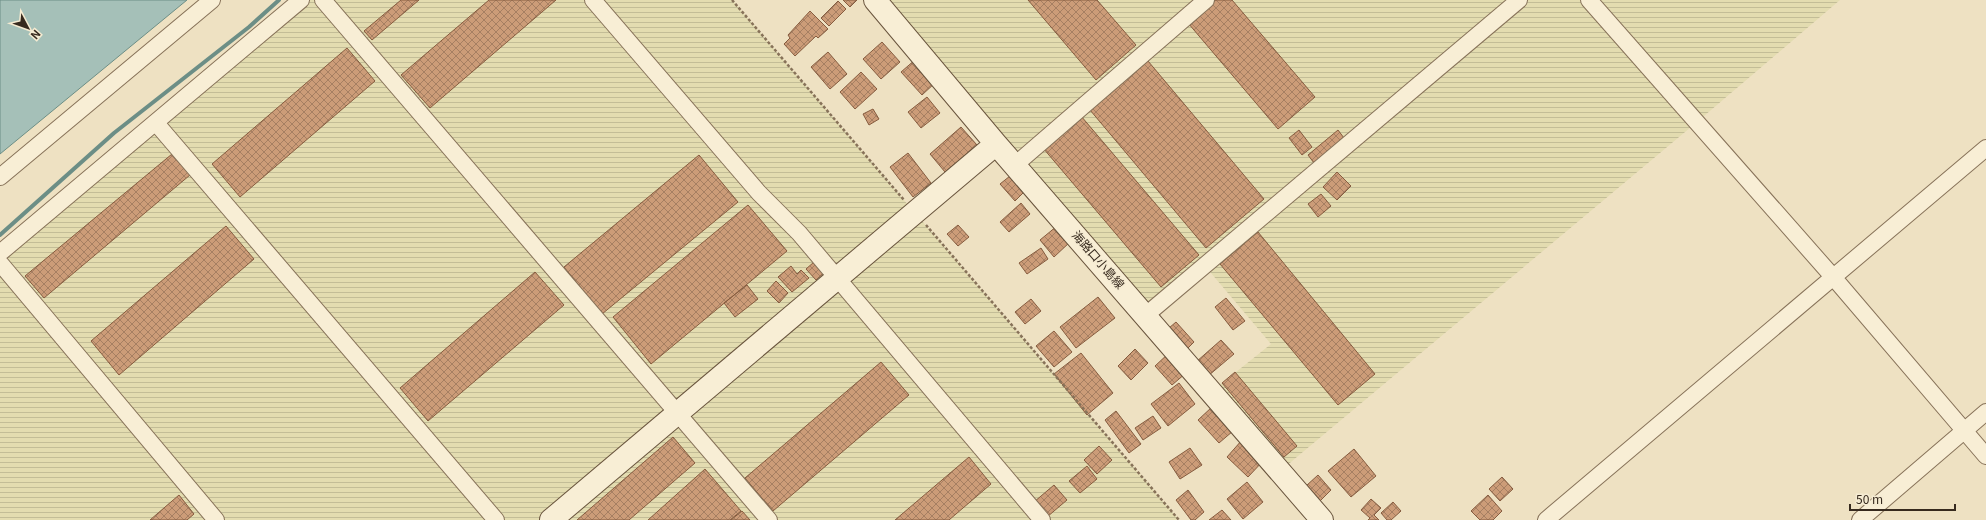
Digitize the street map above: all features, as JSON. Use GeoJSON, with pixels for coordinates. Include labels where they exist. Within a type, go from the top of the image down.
{"type":"FeatureCollection","features":[{"type":"Feature","properties":{"kind":"main road","name":"海路口小島線"},"geometry":{"type":"LineString","coordinates":[[880,2],[996,144],[1146,315],[1322,520]]}},
{"type":"Feature","properties":{"kind":"main road"},"geometry":{"type":"LineString","coordinates":[[551,520],[996,144]]}},
{"type":"Feature","properties":{"kind":"street"},"geometry":{"type":"LineString","coordinates":[[0,177],[212,0]]}},
{"type":"Feature","properties":{"kind":"street"},"geometry":{"type":"LineString","coordinates":[[0,253],[301,0]]}},
{"type":"Feature","properties":{"kind":"street"},"geometry":{"type":"LineString","coordinates":[[323,0],[769,520]]}},
{"type":"Feature","properties":{"kind":"street"},"geometry":{"type":"LineString","coordinates":[[593,0],[759,193],[799,233],[1042,520]]}},
{"type":"Feature","properties":{"kind":"street"},"geometry":{"type":"LineString","coordinates":[[1015,166],[1206,0]]}},
{"type":"Feature","properties":{"kind":"street"},"geometry":{"type":"LineString","coordinates":[[1146,315],[1519,0]]}},
{"type":"Feature","properties":{"kind":"street"},"geometry":{"type":"LineString","coordinates":[[1589,0],[1834,278],[1986,456]]}},
{"type":"Feature","properties":{"kind":"street"},"geometry":{"type":"LineString","coordinates":[[156,123],[496,520]]}},
{"type":"Feature","properties":{"kind":"street"},"geometry":{"type":"LineString","coordinates":[[1546,520],[1986,148]]}},
{"type":"Feature","properties":{"kind":"street"},"geometry":{"type":"LineString","coordinates":[[0,264],[216,520]]}},
{"type":"Feature","properties":{"kind":"street"},"geometry":{"type":"LineString","coordinates":[[1860,520],[1986,412]]}},
{"type":"Feature","properties":{"kind":"path"},"geometry":{"type":"LineString","coordinates":[[732,0],[1179,520]]}},
{"type":"Feature","properties":{"kind":"shaded area"},"geometry":{"type":"Polygon","coordinates":[[[301,0],[732,0],[1179,520],[0,520],[0,253],[301,0]]]}},
{"type":"Feature","properties":{"kind":"shaded area"},"geometry":{"type":"Polygon","coordinates":[[[887,0],[1840,0],[1697,122],[1279,472],[1211,392],[1271,344],[1205,266],[1146,315],[887,0]]]}},
{"type":"Feature","properties":{"kind":"water"},"geometry":{"type":"Polygon","coordinates":[[[0,0],[187,0],[0,154],[0,0]]]}},
{"type":"Feature","properties":{"kind":"building"},"geometry":{"type":"Polygon","coordinates":[[[401,0],[419,0],[372,40],[364,31],[401,0]]]}},
{"type":"Feature","properties":{"kind":"building"},"geometry":{"type":"Polygon","coordinates":[[[489,0],[556,0],[430,108],[401,75],[489,0]]]}},
{"type":"Feature","properties":{"kind":"building"},"geometry":{"type":"Polygon","coordinates":[[[843,0],[857,0],[850,7],[843,0]]]}},
{"type":"Feature","properties":{"kind":"building"},"geometry":{"type":"Polygon","coordinates":[[[1028,0],[1097,0],[1136,45],[1096,80],[1028,0]]]}},
{"type":"Feature","properties":{"kind":"building"},"geometry":{"type":"Polygon","coordinates":[[[1215,0],[1232,0],[1315,97],[1278,129],[1188,23],[1215,0]]]}},
{"type":"Feature","properties":{"kind":"building"},"geometry":{"type":"Polygon","coordinates":[[[838,1],[846,9],[829,26],[821,18],[838,1]]]}},
{"type":"Feature","properties":{"kind":"building"},"geometry":{"type":"Polygon","coordinates":[[[810,11],[828,29],[818,38],[816,36],[795,56],[784,44],[790,38],[788,35],[810,11]]]}},
{"type":"Feature","properties":{"kind":"building"},"geometry":{"type":"Polygon","coordinates":[[[882,42],[900,62],[881,79],[863,59],[882,42]]]}},
{"type":"Feature","properties":{"kind":"building"},"geometry":{"type":"Polygon","coordinates":[[[347,48],[375,81],[240,197],[212,164],[347,48]]]}},
{"type":"Feature","properties":{"kind":"building"},"geometry":{"type":"Polygon","coordinates":[[[828,52],[847,74],[830,89],[811,67],[828,52]]]}},
{"type":"Feature","properties":{"kind":"building"},"geometry":{"type":"Polygon","coordinates":[[[916,59],[936,82],[922,95],[901,72],[916,59]]]}},
{"type":"Feature","properties":{"kind":"building"},"geometry":{"type":"Polygon","coordinates":[[[1148,61],[1264,199],[1206,248],[1090,110],[1148,61]]]}},
{"type":"Feature","properties":{"kind":"building"},"geometry":{"type":"Polygon","coordinates":[[[861,72],[877,89],[855,109],[840,92],[861,72]]]}},
{"type":"Feature","properties":{"kind":"building"},"geometry":{"type":"Polygon","coordinates":[[[927,97],[940,113],[921,128],[908,112],[927,97]]]}},
{"type":"Feature","properties":{"kind":"building"},"geometry":{"type":"Polygon","coordinates":[[[873,109],[879,119],[869,125],[863,114],[873,109]]]}},
{"type":"Feature","properties":{"kind":"building"},"geometry":{"type":"Polygon","coordinates":[[[1081,116],[1199,255],[1161,287],[1043,148],[1081,116]]]}},
{"type":"Feature","properties":{"kind":"building"},"geometry":{"type":"Polygon","coordinates":[[[961,127],[977,145],[945,172],[930,154],[961,127]]]}},
{"type":"Feature","properties":{"kind":"building"},"geometry":{"type":"Polygon","coordinates":[[[1299,130],[1312,147],[1302,155],[1289,138],[1299,130]]]}},
{"type":"Feature","properties":{"kind":"building"},"geometry":{"type":"Polygon","coordinates":[[[1338,130],[1344,138],[1314,163],[1308,155],[1338,130]]]}},
{"type":"Feature","properties":{"kind":"building"},"geometry":{"type":"Polygon","coordinates":[[[908,153],[931,183],[913,197],[890,167],[908,153]]]}},
{"type":"Feature","properties":{"kind":"building"},"geometry":{"type":"Polygon","coordinates":[[[172,154],[190,175],[44,298],[25,276],[172,154]]]}},
{"type":"Feature","properties":{"kind":"building"},"geometry":{"type":"Polygon","coordinates":[[[699,155],[738,202],[602,314],[564,267],[699,155]]]}},
{"type":"Feature","properties":{"kind":"building"},"geometry":{"type":"Polygon","coordinates":[[[1337,172],[1351,186],[1337,200],[1323,187],[1337,172]]]}},
{"type":"Feature","properties":{"kind":"building"},"geometry":{"type":"Polygon","coordinates":[[[1010,176],[1024,192],[1015,201],[1000,184],[1010,176]]]}},
{"type":"Feature","properties":{"kind":"building"},"geometry":{"type":"Polygon","coordinates":[[[1321,194],[1331,206],[1318,217],[1308,204],[1321,194]]]}},
{"type":"Feature","properties":{"kind":"building"},"geometry":{"type":"Polygon","coordinates":[[[1021,203],[1030,214],[1009,232],[1000,222],[1021,203]]]}},
{"type":"Feature","properties":{"kind":"building"},"geometry":{"type":"Polygon","coordinates":[[[748,205],[787,251],[651,364],[613,317],[748,205]]]}},
{"type":"Feature","properties":{"kind":"building"},"geometry":{"type":"Polygon","coordinates":[[[958,225],[969,237],[958,246],[947,234],[958,225]]]}},
{"type":"Feature","properties":{"kind":"building"},"geometry":{"type":"Polygon","coordinates":[[[226,226],[254,259],[119,375],[91,341],[226,226]]]}},
{"type":"Feature","properties":{"kind":"building"},"geometry":{"type":"Polygon","coordinates":[[[1057,226],[1070,242],[1054,257],[1040,240],[1057,226]]]}},
{"type":"Feature","properties":{"kind":"building"},"geometry":{"type":"Polygon","coordinates":[[[1258,232],[1375,374],[1338,405],[1220,264],[1258,232]]]}},
{"type":"Feature","properties":{"kind":"building"},"geometry":{"type":"Polygon","coordinates":[[[1041,248],[1048,259],[1027,274],[1019,263],[1041,248]]]}},
{"type":"Feature","properties":{"kind":"building"},"geometry":{"type":"Polygon","coordinates":[[[814,262],[824,273],[816,280],[806,269],[814,262]]]}},
{"type":"Feature","properties":{"kind":"building"},"geometry":{"type":"Polygon","coordinates":[[[791,266],[797,274],[801,270],[809,278],[792,292],[778,277],[791,266]]]}},
{"type":"Feature","properties":{"kind":"building"},"geometry":{"type":"Polygon","coordinates":[[[535,272],[564,305],[428,421],[400,388],[535,272]]]}},
{"type":"Feature","properties":{"kind":"building"},"geometry":{"type":"Polygon","coordinates":[[[776,281],[788,293],[779,303],[767,291],[776,281]]]}},
{"type":"Feature","properties":{"kind":"building"},"geometry":{"type":"Polygon","coordinates":[[[747,285],[758,299],[735,317],[724,303],[747,285]]]}},
{"type":"Feature","properties":{"kind":"building"},"geometry":{"type":"Polygon","coordinates":[[[1098,297],[1115,318],[1076,348],[1060,327],[1098,297]]]}},
{"type":"Feature","properties":{"kind":"building"},"geometry":{"type":"Polygon","coordinates":[[[1226,298],[1245,321],[1233,330],[1215,307],[1226,298]]]}},
{"type":"Feature","properties":{"kind":"building"},"geometry":{"type":"Polygon","coordinates":[[[1031,299],[1041,311],[1025,324],[1015,312],[1031,299]]]}},
{"type":"Feature","properties":{"kind":"building"},"geometry":{"type":"Polygon","coordinates":[[[1176,322],[1194,342],[1187,349],[1169,328],[1176,322]]]}},
{"type":"Feature","properties":{"kind":"building"},"geometry":{"type":"Polygon","coordinates":[[[1054,331],[1072,352],[1054,367],[1036,346],[1054,331]]]}},
{"type":"Feature","properties":{"kind":"building"},"geometry":{"type":"Polygon","coordinates":[[[1221,340],[1234,354],[1208,376],[1196,362],[1221,340]]]}},
{"type":"Feature","properties":{"kind":"building"},"geometry":{"type":"Polygon","coordinates":[[[1135,349],[1148,363],[1131,380],[1118,366],[1135,349]]]}},
{"type":"Feature","properties":{"kind":"building"},"geometry":{"type":"Polygon","coordinates":[[[1081,353],[1113,393],[1087,415],[1054,374],[1081,353]]]}},
{"type":"Feature","properties":{"kind":"building"},"geometry":{"type":"Polygon","coordinates":[[[1169,353],[1186,373],[1172,385],[1155,366],[1169,353]]]}},
{"type":"Feature","properties":{"kind":"building"},"geometry":{"type":"Polygon","coordinates":[[[881,362],[909,395],[773,511],[745,478],[881,362]]]}},
{"type":"Feature","properties":{"kind":"building"},"geometry":{"type":"Polygon","coordinates":[[[1235,372],[1297,446],[1284,457],[1222,383],[1235,372]]]}},
{"type":"Feature","properties":{"kind":"building"},"geometry":{"type":"Polygon","coordinates":[[[1179,383],[1195,404],[1168,426],[1151,404],[1179,383]]]}},
{"type":"Feature","properties":{"kind":"building"},"geometry":{"type":"Polygon","coordinates":[[[1212,407],[1233,431],[1219,443],[1198,420],[1212,407]]]}},
{"type":"Feature","properties":{"kind":"building"},"geometry":{"type":"Polygon","coordinates":[[[1116,411],[1141,444],[1129,453],[1105,420],[1116,411]]]}},
{"type":"Feature","properties":{"kind":"building"},"geometry":{"type":"Polygon","coordinates":[[[1153,416],[1161,428],[1143,440],[1135,428],[1153,416]]]}},
{"type":"Feature","properties":{"kind":"building"},"geometry":{"type":"Polygon","coordinates":[[[673,437],[695,463],[629,520],[577,520],[673,437]]]}},
{"type":"Feature","properties":{"kind":"building"},"geometry":{"type":"Polygon","coordinates":[[[1242,440],[1264,460],[1248,477],[1227,457],[1242,440]]]}},
{"type":"Feature","properties":{"kind":"building"},"geometry":{"type":"Polygon","coordinates":[[[1099,446],[1112,460],[1097,474],[1084,460],[1099,446]]]}},
{"type":"Feature","properties":{"kind":"building"},"geometry":{"type":"Polygon","coordinates":[[[1190,448],[1202,465],[1180,479],[1169,462],[1190,448]]]}},
{"type":"Feature","properties":{"kind":"building"},"geometry":{"type":"Polygon","coordinates":[[[1354,449],[1376,476],[1351,497],[1328,471],[1354,449]]]}},
{"type":"Feature","properties":{"kind":"building"},"geometry":{"type":"Polygon","coordinates":[[[969,457],[991,484],[949,520],[895,520],[969,457]]]}},
{"type":"Feature","properties":{"kind":"building"},"geometry":{"type":"Polygon","coordinates":[[[1087,466],[1097,479],[1080,493],[1069,481],[1087,466]]]}},
{"type":"Feature","properties":{"kind":"building"},"geometry":{"type":"Polygon","coordinates":[[[705,469],[741,511],[730,520],[648,520],[705,469]]]}},
{"type":"Feature","properties":{"kind":"building"},"geometry":{"type":"Polygon","coordinates":[[[1318,475],[1331,490],[1320,501],[1306,486],[1318,475]]]}},
{"type":"Feature","properties":{"kind":"building"},"geometry":{"type":"Polygon","coordinates":[[[1502,477],[1513,489],[1500,501],[1489,489],[1502,477]]]}},
{"type":"Feature","properties":{"kind":"building"},"geometry":{"type":"Polygon","coordinates":[[[1247,482],[1263,502],[1243,519],[1227,499],[1247,482]]]}},
{"type":"Feature","properties":{"kind":"building"},"geometry":{"type":"Polygon","coordinates":[[[1054,485],[1067,500],[1047,517],[1034,502],[1054,485]]]}},
{"type":"Feature","properties":{"kind":"building"},"geometry":{"type":"Polygon","coordinates":[[[1188,490],[1204,512],[1195,520],[1191,520],[1176,500],[1188,490]]]}},
{"type":"Feature","properties":{"kind":"building"},"geometry":{"type":"Polygon","coordinates":[[[179,495],[194,514],[187,520],[150,520],[179,495]]]}},
{"type":"Feature","properties":{"kind":"building"},"geometry":{"type":"Polygon","coordinates":[[[1488,495],[1502,511],[1493,520],[1480,520],[1471,511],[1488,495]]]}},
{"type":"Feature","properties":{"kind":"building"},"geometry":{"type":"Polygon","coordinates":[[[1371,499],[1381,508],[1374,515],[1379,520],[1368,520],[1370,518],[1361,510],[1371,499]]]}},
{"type":"Feature","properties":{"kind":"building"},"geometry":{"type":"Polygon","coordinates":[[[1393,502],[1401,511],[1391,520],[1387,520],[1381,513],[1393,502]]]}},
{"type":"Feature","properties":{"kind":"building"},"geometry":{"type":"Polygon","coordinates":[[[1222,510],[1231,520],[1209,520],[1222,510]]]}},
{"type":"Feature","properties":{"kind":"building"},"geometry":{"type":"Polygon","coordinates":[[[742,511],[750,520],[731,520],[742,511]]]}},
{"type":"Feature","properties":{"kind":"waterway"},"geometry":{"type":"LineString","coordinates":[[0,235],[114,133],[249,27],[279,0]]}}]}
